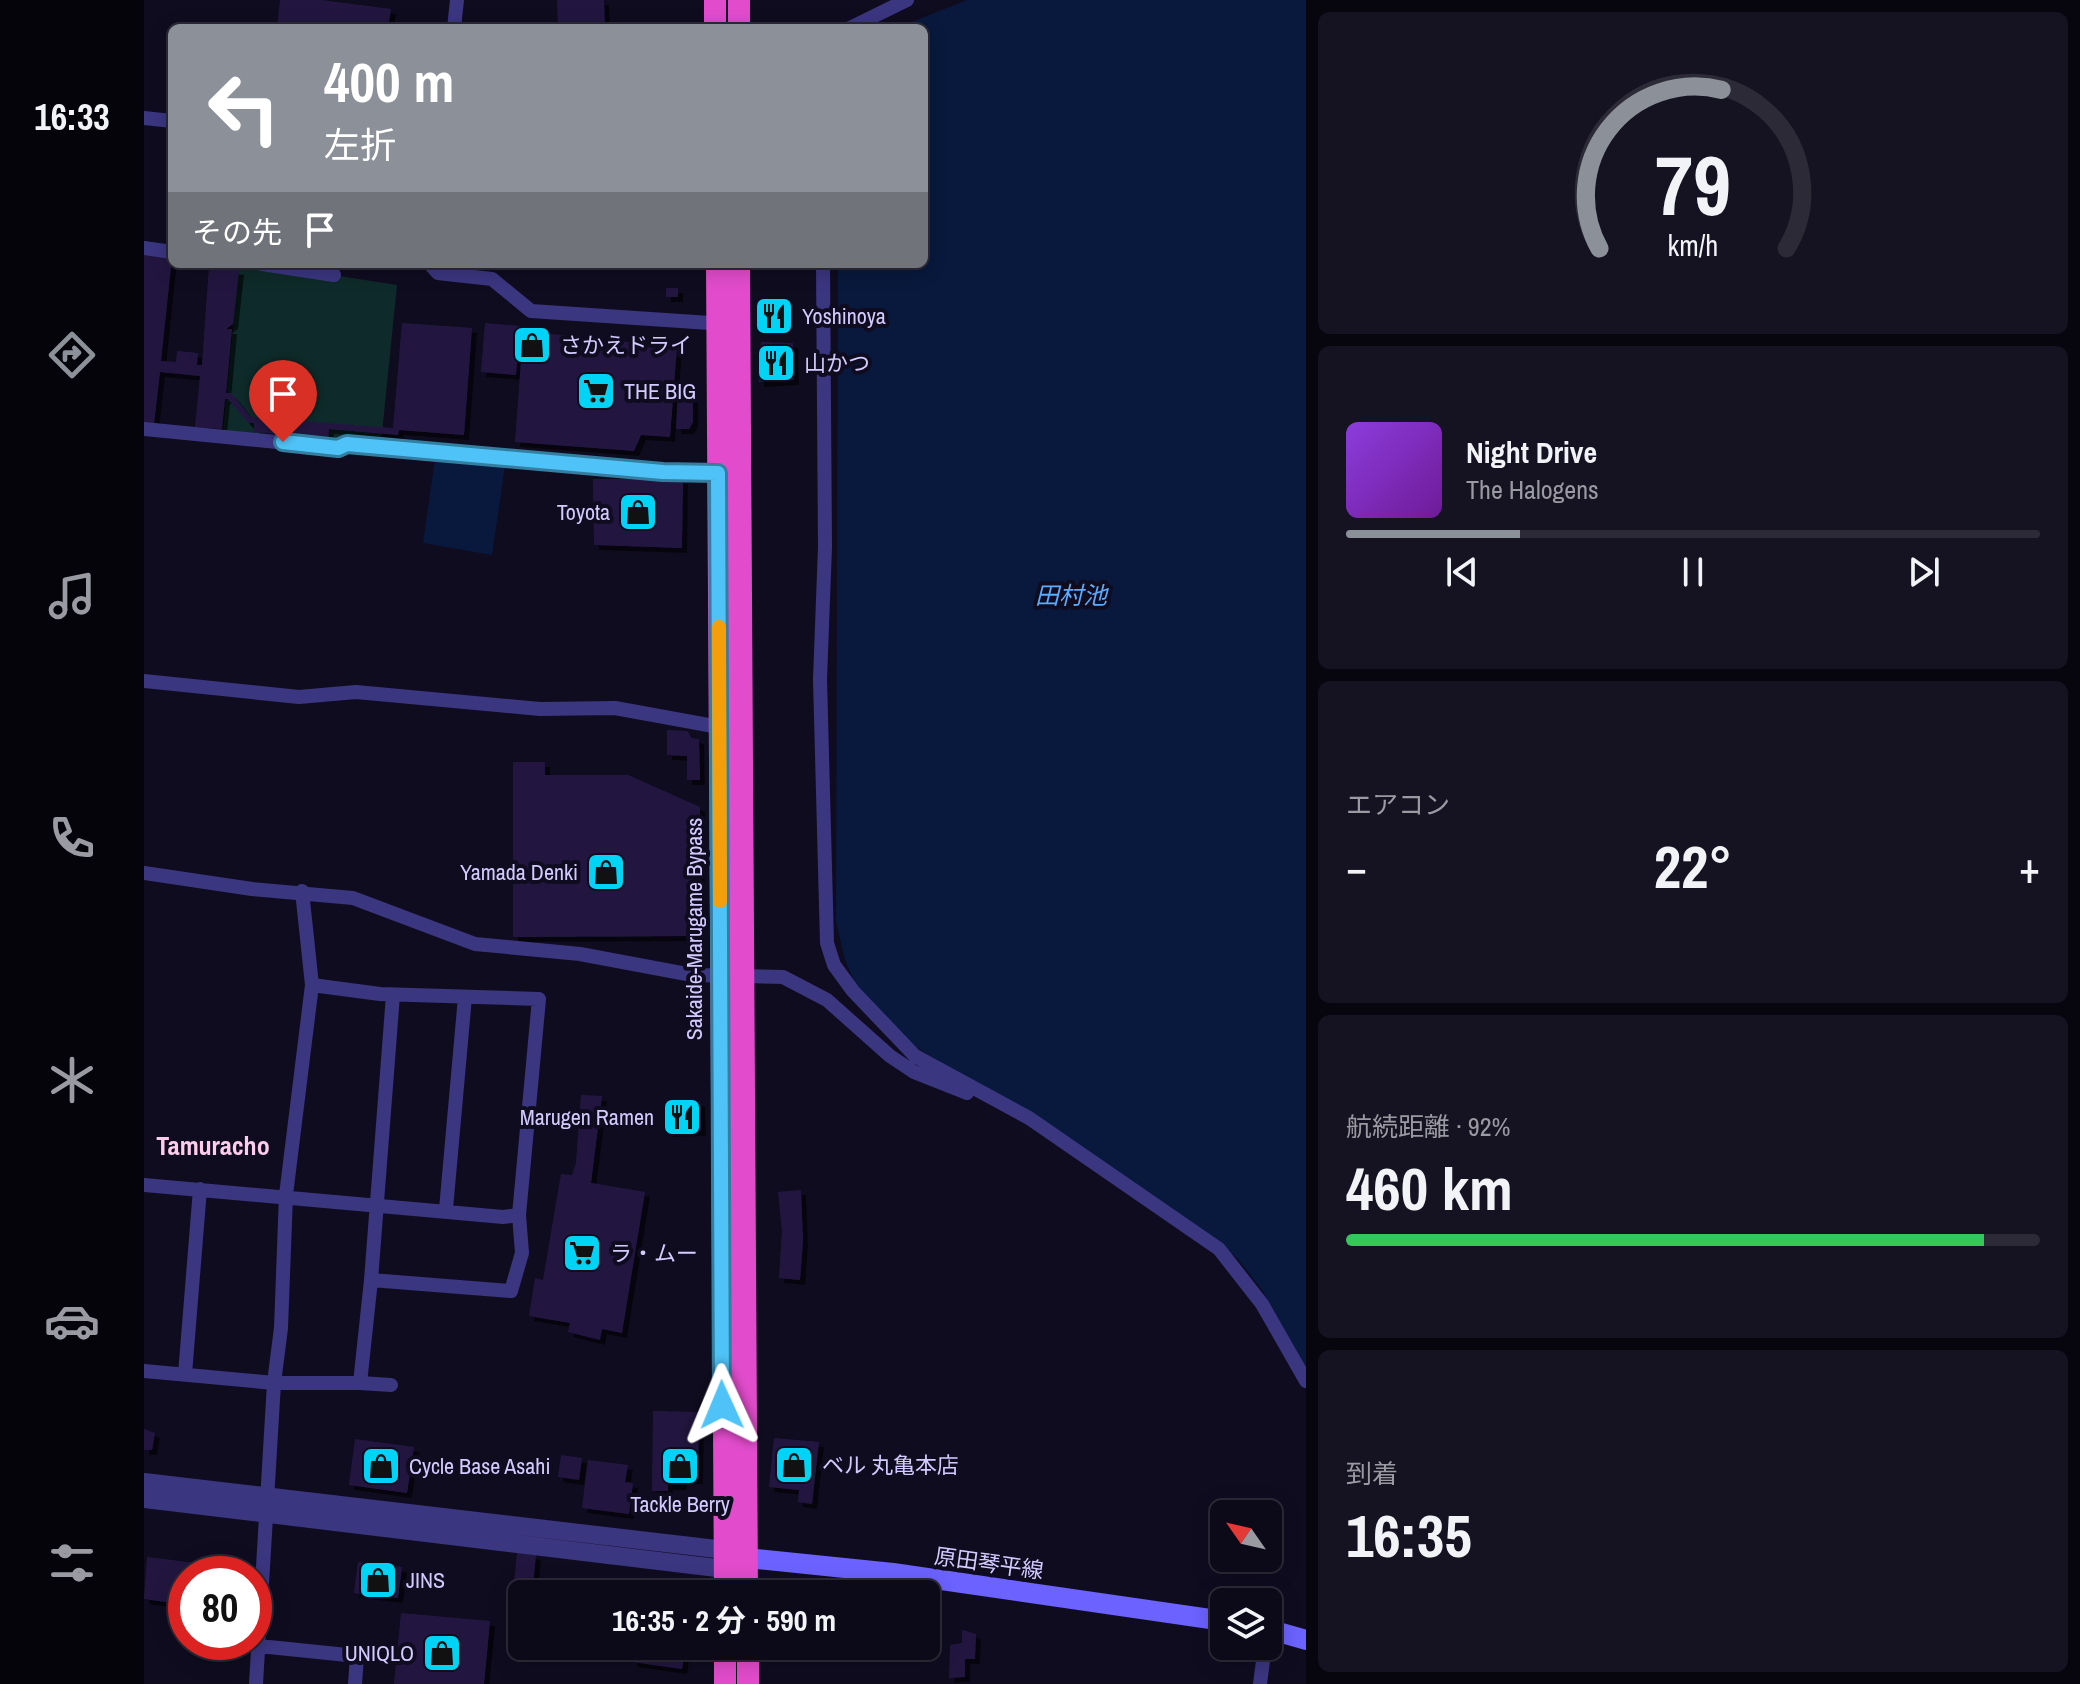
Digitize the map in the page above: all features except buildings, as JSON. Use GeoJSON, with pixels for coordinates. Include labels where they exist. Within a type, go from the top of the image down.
{"type":"FeatureCollection","features":[{"type":"Feature","properties":{"kind":"highway"},"geometry":{"type":"LineString","coordinates":[[715,0],[715,24]]}},
{"type":"Feature","properties":{"kind":"highway"},"geometry":{"type":"LineString","coordinates":[[739,0],[739,24]]}},
{"type":"Feature","properties":{"kind":"highway","name":"Sakaide-Marugame Bypass"},"geometry":{"type":"LineString","coordinates":[[718,268],[728,324],[744,976],[747,1580]]}},
{"type":"Feature","properties":{"kind":"highway","name":"Sakaide-Marugame Bypass"},"geometry":{"type":"LineString","coordinates":[[725,1580],[718,473],[728,324],[738,268]]}},
{"type":"Feature","properties":{"kind":"highway"},"geometry":{"type":"LineString","coordinates":[[725,1660],[725,1684]]}},
{"type":"Feature","properties":{"kind":"highway"},"geometry":{"type":"LineString","coordinates":[[748,1660],[748,1684]]}},
{"type":"Feature","properties":{"kind":"main road"},"geometry":{"type":"LineString","coordinates":[[725,1560],[747,1558]]}},
{"type":"Feature","properties":{"kind":"main road","name":"原田琴平線"},"geometry":{"type":"LineString","coordinates":[[747,1558],[893,1573],[1210,1619]]}},
{"type":"Feature","properties":{"kind":"main road"},"geometry":{"type":"LineString","coordinates":[[1282,1633],[1306,1640]]}},
{"type":"Feature","properties":{"kind":"street"},"geometry":{"type":"LineString","coordinates":[[454,24],[457,0]]}},
{"type":"Feature","properties":{"kind":"street"},"geometry":{"type":"LineString","coordinates":[[858,24],[907,0]]}},
{"type":"Feature","properties":{"kind":"street"},"geometry":{"type":"LineString","coordinates":[[144,118],[168,121]]}},
{"type":"Feature","properties":{"kind":"street"},"geometry":{"type":"LineString","coordinates":[[144,248],[168,251]]}},
{"type":"Feature","properties":{"kind":"street"},"geometry":{"type":"LineString","coordinates":[[288,268],[334,275]]}},
{"type":"Feature","properties":{"kind":"street"},"geometry":{"type":"LineString","coordinates":[[434,268],[438,273],[492,279],[531,311],[728,324]]}},
{"type":"Feature","properties":{"kind":"street"},"geometry":{"type":"LineString","coordinates":[[823,268],[825,547],[820,679],[827,943],[834,965],[885,1028],[915,1056],[1029,1118],[1219,1249],[1262,1304],[1306,1381]]}},
{"type":"Feature","properties":{"kind":"street"},"geometry":{"type":"LineString","coordinates":[[144,429],[663,472],[718,473]]}},
{"type":"Feature","properties":{"kind":"street"},"geometry":{"type":"LineString","coordinates":[[144,681],[299,697],[356,692],[540,709],[615,708],[719,727]]}},
{"type":"Feature","properties":{"kind":"street"},"geometry":{"type":"LineString","coordinates":[[144,873],[252,889],[302,891],[353,898],[475,944],[580,954],[655,971],[720,977],[771,975],[799,983],[827,1000],[890,1056],[914,1072],[969,1094],[985,1095]]}},
{"type":"Feature","properties":{"kind":"street"},"geometry":{"type":"LineString","coordinates":[[264,1556],[274,1383],[281,1328],[286,1195],[312,985],[302,891]]}},
{"type":"Feature","properties":{"kind":"street"},"geometry":{"type":"LineString","coordinates":[[312,985],[393,995],[539,999],[519,1215],[522,1253],[511,1291],[371,1280]]}},
{"type":"Feature","properties":{"kind":"street"},"geometry":{"type":"LineString","coordinates":[[360,1383],[393,995]]}},
{"type":"Feature","properties":{"kind":"street"},"geometry":{"type":"LineString","coordinates":[[446,1209],[465,997]]}},
{"type":"Feature","properties":{"kind":"street"},"geometry":{"type":"LineString","coordinates":[[144,1185],[446,1209],[503,1217],[519,1215]]}},
{"type":"Feature","properties":{"kind":"street"},"geometry":{"type":"LineString","coordinates":[[185,1374],[200,1189]]}},
{"type":"Feature","properties":{"kind":"street"},"geometry":{"type":"LineString","coordinates":[[144,1371],[274,1383],[391,1385]]}},
{"type":"Feature","properties":{"kind":"street"},"geometry":{"type":"LineString","coordinates":[[144,1482],[266,1506]]}},
{"type":"Feature","properties":{"kind":"street"},"geometry":{"type":"LineString","coordinates":[[144,1499],[266,1506],[725,1560]]}},
{"type":"Feature","properties":{"kind":"street"},"geometry":{"type":"LineString","coordinates":[[272,1647],[357,1656],[355,1684]]}},
{"type":"Feature","properties":{"kind":"street"},"geometry":{"type":"LineString","coordinates":[[256,1684],[258,1660]]}},
{"type":"Feature","properties":{"kind":"street"},"geometry":{"type":"LineString","coordinates":[[1260,1684],[1263,1660]]}},
{"type":"Feature","properties":{"kind":"green space"},"geometry":{"type":"Polygon","coordinates":[[[239,268],[288,268],[397,285],[381,443],[223,431],[239,268]]]}},
{"type":"Feature","properties":{"kind":"water","name":"田村池"},"geometry":{"type":"Polygon","coordinates":[[[967,0],[1306,0],[1306,1368],[1262,1290],[1238,1259],[1207,1233],[1095,1157],[896,1035],[863,1001],[845,960],[836,921],[838,268],[928,268],[928,24],[907,24],[967,0]]]}},
{"type":"Feature","properties":{"kind":"water"},"geometry":{"type":"Polygon","coordinates":[[[435,459],[505,466],[492,555],[423,543],[435,459]]]}},
{"type":"Feature","properties":{"kind":"slow traffic"},"geometry":{"type":"LineString","coordinates":[[719,627],[720,901]]}},
{"type":"Feature","properties":{"kind":"place","name":"Yoshinoya"},"geometry":{"type":"Point","coordinates":[774,316]}},
{"type":"Feature","properties":{"kind":"place","name":"さかえドライ"},"geometry":{"type":"Point","coordinates":[532,345]}},
{"type":"Feature","properties":{"kind":"place","name":"山かつ"},"geometry":{"type":"Point","coordinates":[776,363]}},
{"type":"Feature","properties":{"kind":"place","name":"THE BIG"},"geometry":{"type":"Point","coordinates":[596,391]}},
{"type":"Feature","properties":{"kind":"place","name":"Toyota"},"geometry":{"type":"Point","coordinates":[638,512]}},
{"type":"Feature","properties":{"kind":"place","name":"Yamada Denki"},"geometry":{"type":"Point","coordinates":[606,872]}},
{"type":"Feature","properties":{"kind":"place","name":"Marugen Ramen"},"geometry":{"type":"Point","coordinates":[682,1117]}},
{"type":"Feature","properties":{"kind":"place","name":"ラ・ムー"},"geometry":{"type":"Point","coordinates":[582,1253]}},
{"type":"Feature","properties":{"kind":"place","name":"ベル 丸亀本店"},"geometry":{"type":"Point","coordinates":[794,1465]}},
{"type":"Feature","properties":{"kind":"place","name":"Cycle Base Asahi"},"geometry":{"type":"Point","coordinates":[381,1466]}},
{"type":"Feature","properties":{"kind":"place","name":"Tackle Berry"},"geometry":{"type":"Point","coordinates":[680,1466]}},
{"type":"Feature","properties":{"kind":"place","name":"JINS"},"geometry":{"type":"Point","coordinates":[378,1580]}},
{"type":"Feature","properties":{"kind":"place","name":"UNIQLO"},"geometry":{"type":"Point","coordinates":[442,1653]}},
{"type":"Feature","properties":{"kind":"district","name":"Tamuracho"},"geometry":{"type":"Point","coordinates":[213,1146]}},
{"type":"Feature","properties":{"kind":"route"},"geometry":{"type":"LineString","coordinates":[[283,442],[338,448],[347,444],[663,472],[718,473],[722,1405]]}}]}
